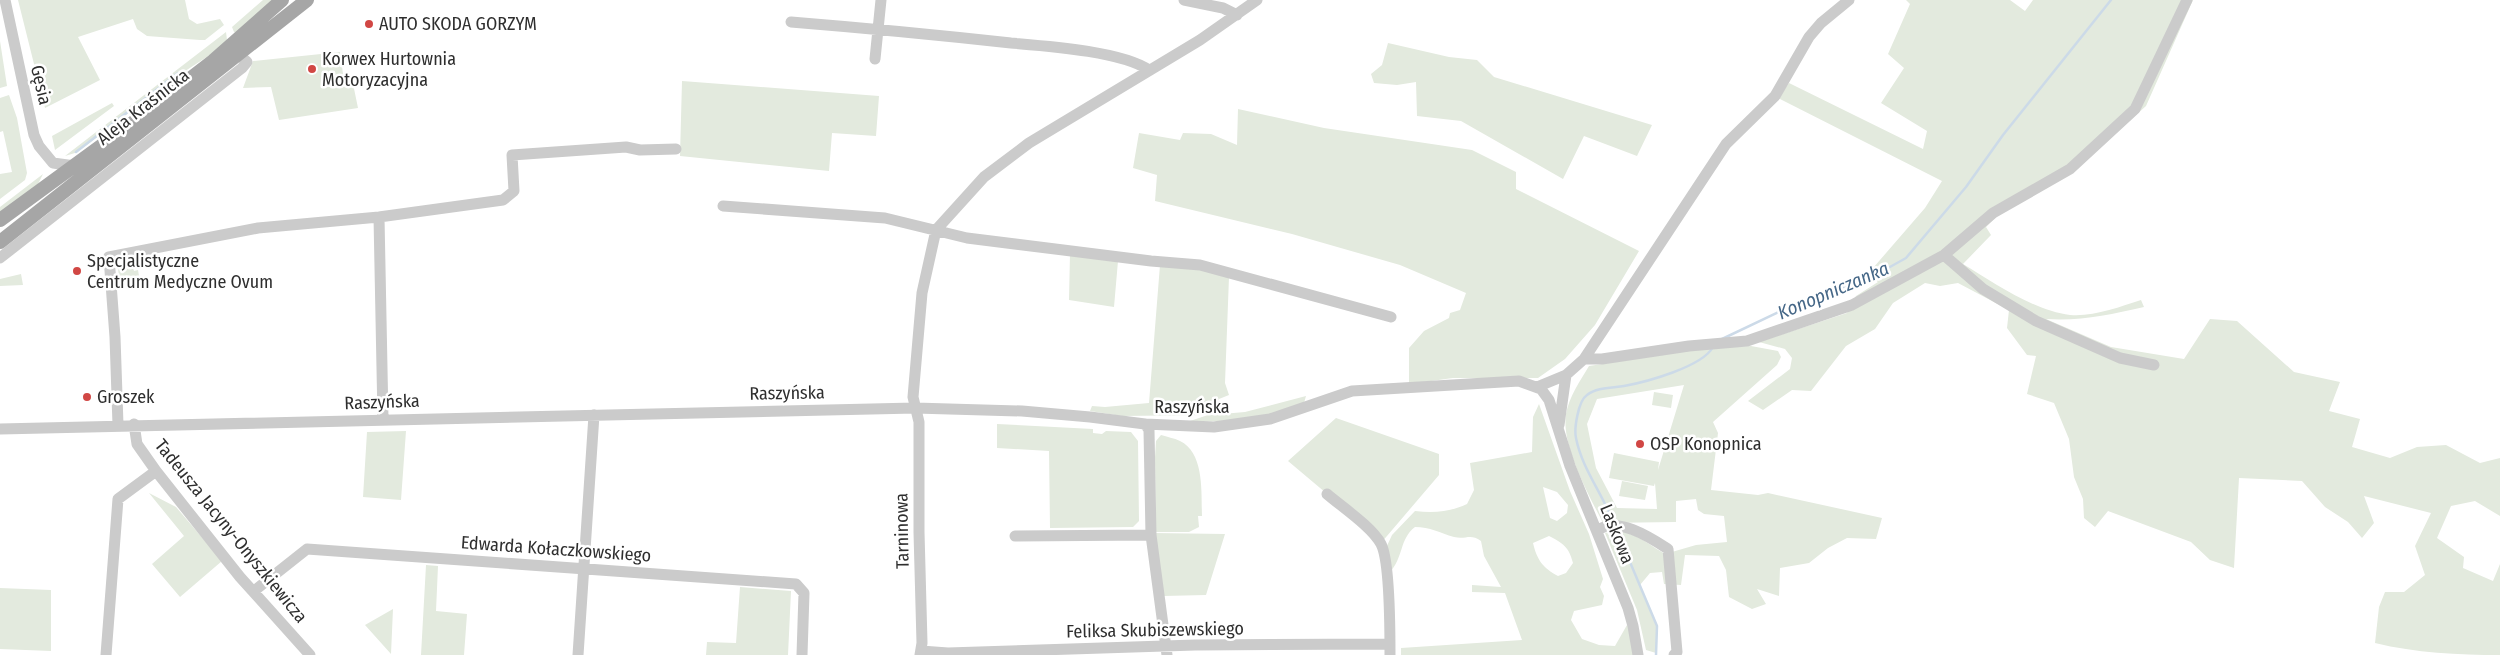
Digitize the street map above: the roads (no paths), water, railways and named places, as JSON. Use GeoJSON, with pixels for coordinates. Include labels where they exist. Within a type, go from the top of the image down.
{"type":"FeatureCollection","features":[{"type":"Feature","properties":{"kind":"main road","name":"Aleja Kraśnicka"},"geometry":{"type":"LineString","coordinates":[[0,220],[75,166],[213,61],[282,0]]}},
{"type":"Feature","properties":{"kind":"main road","name":"Aleja Kraśnicka"},"geometry":{"type":"LineString","coordinates":[[0,242],[243,59],[307,0]]}},
{"type":"Feature","properties":{"kind":"street"},"geometry":{"type":"LineString","coordinates":[[875,59],[880,29],[881,0]]}},
{"type":"Feature","properties":{"kind":"street"},"geometry":{"type":"LineString","coordinates":[[1184,0],[1223,8],[1237,15]]}},
{"type":"Feature","properties":{"kind":"street"},"geometry":{"type":"LineString","coordinates":[[936,230],[960,202],[993,170],[1029,143],[1200,40],[1257,0]]}},
{"type":"Feature","properties":{"kind":"street"},"geometry":{"type":"LineString","coordinates":[[1536,387],[1566,375],[1584,359],[1726,144],[1775,96],[1809,37],[1821,23],[1849,0]]}},
{"type":"Feature","properties":{"kind":"street"},"geometry":{"type":"LineString","coordinates":[[1584,359],[1602,359],[1747,341],[1852,305],[1944,255],[1993,213],[2070,169],[2136,109],[2187,0]]}},
{"type":"Feature","properties":{"kind":"street","name":"Gęsia"},"geometry":{"type":"LineString","coordinates":[[3,5],[34,135],[39,146],[52,163]]}},
{"type":"Feature","properties":{"kind":"street"},"geometry":{"type":"LineString","coordinates":[[791,22],[1058,47],[1128,61],[1149,70]]}},
{"type":"Feature","properties":{"kind":"street","name":"Aleja Kraśnicka"},"geometry":{"type":"LineString","coordinates":[[0,258],[243,59]]}},
{"type":"Feature","properties":{"kind":"street"},"geometry":{"type":"LineString","coordinates":[[118,425],[115,337],[109,257],[258,228],[380,217],[503,200],[514,191],[512,155],[626,148],[640,150],[676,149]]}},
{"type":"Feature","properties":{"kind":"street"},"geometry":{"type":"LineString","coordinates":[[50,183],[52,163],[75,166]]}},
{"type":"Feature","properties":{"kind":"street"},"geometry":{"type":"LineString","coordinates":[[724,206],[885,218],[947,234],[986,240],[1151,261],[1200,264],[1391,317]]}},
{"type":"Feature","properties":{"kind":"street"},"geometry":{"type":"LineString","coordinates":[[380,217],[383,419]]}},
{"type":"Feature","properties":{"kind":"street","name":"Tarninowa"},"geometry":{"type":"LineString","coordinates":[[920,653],[922,643],[918,532],[919,422],[913,397],[920,303],[936,230]]}},
{"type":"Feature","properties":{"kind":"street"},"geometry":{"type":"LineString","coordinates":[[1944,255],[1983,289],[2036,321],[2120,358],[2154,365]]}},
{"type":"Feature","properties":{"kind":"street","name":"Laskowa"},"geometry":{"type":"LineString","coordinates":[[1559,428],[1566,375]]}},
{"type":"Feature","properties":{"kind":"street","name":"Raszyńska"},"geometry":{"type":"LineString","coordinates":[[0,429],[134,424],[915,408],[1067,414],[1145,424],[1214,427],[1255,422],[1352,391],[1410,390],[1513,381],[1536,387]]}},
{"type":"Feature","properties":{"kind":"street","name":"Laskowa"},"geometry":{"type":"LineString","coordinates":[[1536,387],[1548,400],[1559,428],[1570,466],[1631,618],[1638,655]]}},
{"type":"Feature","properties":{"kind":"street"},"geometry":{"type":"LineString","coordinates":[[578,655],[594,415]]}},
{"type":"Feature","properties":{"kind":"street","name":"Tadeusza Jacyny-Onyszkiewicza"},"geometry":{"type":"LineString","coordinates":[[134,424],[137,444],[156,471],[254,591],[310,655]]}},
{"type":"Feature","properties":{"kind":"street"},"geometry":{"type":"LineString","coordinates":[[1145,424],[1149,430],[1151,535],[1166,650]]}},
{"type":"Feature","properties":{"kind":"street"},"geometry":{"type":"LineString","coordinates":[[106,655],[118,499],[156,471]]}},
{"type":"Feature","properties":{"kind":"street"},"geometry":{"type":"LineString","coordinates":[[1327,494],[1364,525],[1381,543],[1384,556],[1390,650]]}},
{"type":"Feature","properties":{"kind":"street"},"geometry":{"type":"LineString","coordinates":[[1597,531],[1620,526],[1648,536],[1668,549],[1677,652],[1674,655]]}},
{"type":"Feature","properties":{"kind":"street"},"geometry":{"type":"LineString","coordinates":[[1015,536],[1151,535]]}},
{"type":"Feature","properties":{"kind":"street","name":"Edwarda Kołaczkowskiego"},"geometry":{"type":"LineString","coordinates":[[254,591],[307,549],[796,584],[804,593],[802,655]]}},
{"type":"Feature","properties":{"kind":"street","name":"Feliksa Skubiszewskiego"},"geometry":{"type":"LineString","coordinates":[[920,653],[1390,650]]}},
{"type":"Feature","properties":{"kind":"waterway","name":"Konopniczanka"},"geometry":{"type":"LineString","coordinates":[[1722,339],[1789,307],[1872,277],[1906,258],[1966,187],[2003,135],[2111,0]]}},
{"type":"Feature","properties":{"kind":"waterway"},"geometry":{"type":"LineString","coordinates":[[76,152],[178,73]]}},
{"type":"Feature","properties":{"kind":"waterway","name":"Konopniczanka"},"geometry":{"type":"LineString","coordinates":[[1613,522],[1583,460],[1576,438],[1577,415],[1581,403],[1587,395],[1595,390],[1634,384],[1686,367],[1698,361],[1713,347]]}},
{"type":"Feature","properties":{"kind":"waterway","name":"Konopniczanka"},"geometry":{"type":"LineString","coordinates":[[1616,529],[1657,626],[1656,655]]}},
{"type":"Feature","properties":{"kind":"place","name":"AUTO SKODA GORZYM"},"geometry":{"type":"Point","coordinates":[369,24]}},
{"type":"Feature","properties":{"kind":"place","name":"Korwex Hurtownia Motoryzacyjna"},"geometry":{"type":"Point","coordinates":[312,69]}},
{"type":"Feature","properties":{"kind":"place","name":"Specjalistyczne Centrum Medyczne Ovum"},"geometry":{"type":"Point","coordinates":[77,271]}},
{"type":"Feature","properties":{"kind":"place","name":"Groszek"},"geometry":{"type":"Point","coordinates":[87,397]}},
{"type":"Feature","properties":{"kind":"place","name":"OSP Konopnica"},"geometry":{"type":"Point","coordinates":[1640,444]}}]}
